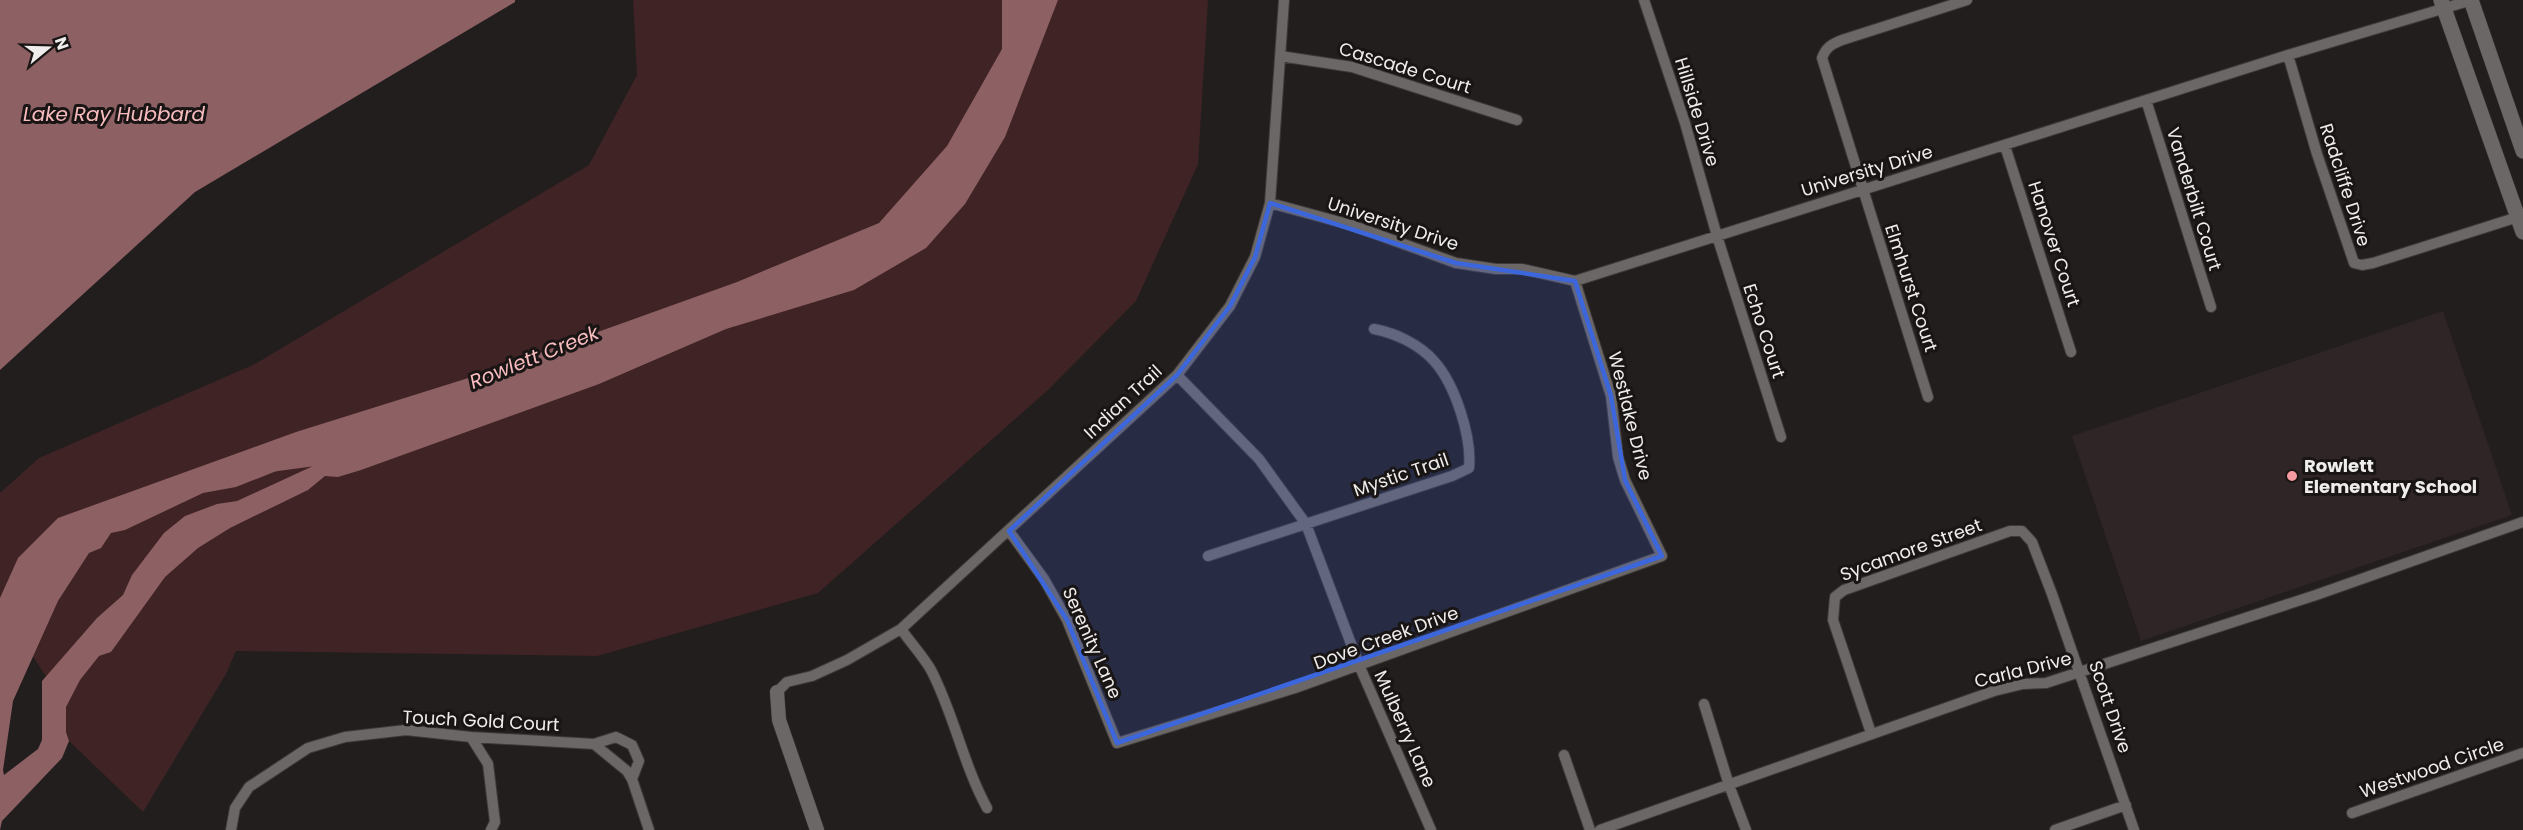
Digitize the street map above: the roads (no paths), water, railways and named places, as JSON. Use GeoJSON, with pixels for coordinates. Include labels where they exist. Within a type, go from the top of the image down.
{"type":"FeatureCollection","features":[{"type":"Feature","properties":{"kind":"main road"},"geometry":{"type":"LineString","coordinates":[[2472,0],[2523,151]]}},
{"type":"Feature","properties":{"kind":"main road"},"geometry":{"type":"LineString","coordinates":[[2443,4],[2523,232]]}},
{"type":"Feature","properties":{"kind":"street","name":"Indian Trail"},"geometry":{"type":"LineString","coordinates":[[777,693],[787,682],[812,676],[847,660],[900,629],[1176,375],[1230,306],[1255,257],[1270,203],[1284,0]]}},
{"type":"Feature","properties":{"kind":"street","name":"Hillside Drive"},"geometry":{"type":"LineString","coordinates":[[1644,0],[1685,123],[1717,236]]}},
{"type":"Feature","properties":{"kind":"street","name":"Elmhurst Court"},"geometry":{"type":"LineString","coordinates":[[1928,396],[1822,58],[1825,50],[1842,40],[1967,0]]}},
{"type":"Feature","properties":{"kind":"street","name":"University Drive"},"geometry":{"type":"LineString","coordinates":[[1270,203],[1351,225],[1456,262],[1496,269],[1533,271],[1575,280],[2005,146],[2443,4],[2472,0]]}},
{"type":"Feature","properties":{"kind":"street","name":"Radcliffe Drive"},"geometry":{"type":"LineString","coordinates":[[2288,55],[2354,263],[2362,265],[2373,263],[2518,217]]}},
{"type":"Feature","properties":{"kind":"street","name":"Cascade Court"},"geometry":{"type":"LineString","coordinates":[[1280,56],[1352,67],[1517,120]]}},
{"type":"Feature","properties":{"kind":"street","name":"Vanderbilt Court"},"geometry":{"type":"LineString","coordinates":[[2146,100],[2211,307]]}},
{"type":"Feature","properties":{"kind":"street","name":"Hanover Court"},"geometry":{"type":"LineString","coordinates":[[2005,146],[2071,352]]}},
{"type":"Feature","properties":{"kind":"street","name":"Echo Court"},"geometry":{"type":"LineString","coordinates":[[1717,236],[1781,437]]}},
{"type":"Feature","properties":{"kind":"street","name":"Westlake Drive"},"geometry":{"type":"LineString","coordinates":[[1575,280],[1611,396],[1618,457],[1625,480],[1662,556]]}},
{"type":"Feature","properties":{"kind":"street","name":"Mystic Trail"},"geometry":{"type":"LineString","coordinates":[[1306,524],[1452,476],[1469,468],[1470,453],[1465,426],[1444,374],[1433,360],[1417,347],[1390,332],[1374,329]]}},
{"type":"Feature","properties":{"kind":"street","name":"Mulberry Lane"},"geometry":{"type":"LineString","coordinates":[[1176,375],[1259,459],[1306,524],[1359,665],[1431,830]]}},
{"type":"Feature","properties":{"kind":"street","name":"Carla Drive"},"geometry":{"type":"LineString","coordinates":[[1600,830],[1994,691],[2023,684],[2046,683],[2081,672],[2316,595],[2523,522]]}},
{"type":"Feature","properties":{"kind":"street"},"geometry":{"type":"LineString","coordinates":[[1208,556],[1306,524]]}},
{"type":"Feature","properties":{"kind":"street","name":"Serenity Lane"},"geometry":{"type":"LineString","coordinates":[[1009,531],[1044,579],[1067,620],[1117,743]]}},
{"type":"Feature","properties":{"kind":"street","name":"Sycamore Street"},"geometry":{"type":"LineString","coordinates":[[1872,733],[1833,620],[1835,597],[1844,590],[2010,531],[2022,531]]}},
{"type":"Feature","properties":{"kind":"street","name":"Scott Drive"},"geometry":{"type":"LineString","coordinates":[[2022,531],[2032,542],[2081,672],[2134,830]]}},
{"type":"Feature","properties":{"kind":"street","name":"Dove Creek Drive"},"geometry":{"type":"LineString","coordinates":[[1117,743],[1295,688],[1662,556]]}},
{"type":"Feature","properties":{"kind":"street"},"geometry":{"type":"LineString","coordinates":[[900,629],[930,669],[945,702],[973,783],[987,808]]}},
{"type":"Feature","properties":{"kind":"street"},"geometry":{"type":"LineString","coordinates":[[777,693],[779,720],[817,830]]}},
{"type":"Feature","properties":{"kind":"street"},"geometry":{"type":"LineString","coordinates":[[1704,704],[1729,785],[1746,830]]}},
{"type":"Feature","properties":{"kind":"street","name":"Touch Gold Court"},"geometry":{"type":"LineString","coordinates":[[231,829],[235,808],[249,787],[308,748],[345,737],[406,730],[471,737],[594,744],[616,737],[632,745],[639,761],[632,780]]}},
{"type":"Feature","properties":{"kind":"street"},"geometry":{"type":"LineString","coordinates":[[471,737],[488,764],[495,822],[491,830]]}},
{"type":"Feature","properties":{"kind":"street"},"geometry":{"type":"LineString","coordinates":[[594,744],[627,771],[649,830]]}},
{"type":"Feature","properties":{"kind":"street","name":"Westwood Circle"},"geometry":{"type":"LineString","coordinates":[[2352,813],[2523,753]]}},
{"type":"Feature","properties":{"kind":"street"},"geometry":{"type":"LineString","coordinates":[[1564,754],[1590,830]]}},
{"type":"Feature","properties":{"kind":"street"},"geometry":{"type":"LineString","coordinates":[[2055,830],[2126,805]]}},
{"type":"Feature","properties":{"kind":"water","name":"Lake Ray Hubbard"},"geometry":{"type":"Polygon","coordinates":[[[0,0],[515,0],[515,2],[195,192],[0,370],[0,0]]]}},
{"type":"Feature","properties":{"kind":"water"},"geometry":{"type":"Polygon","coordinates":[[[1002,0],[1058,0],[1005,137],[965,204],[926,248],[854,290],[726,329],[599,384],[361,470],[338,477],[325,476],[308,490],[230,528],[198,548],[165,577],[111,652],[99,656],[80,680],[66,707],[66,732],[69,741],[62,758],[2,821],[0,830],[0,598],[18,558],[58,518],[296,432],[478,375],[737,282],[879,223],[947,146],[1002,49],[1002,0]],[[294,453],[287,457],[284,468],[236,487],[203,493],[125,530],[111,533],[101,548],[89,553],[58,601],[13,701],[4,775],[38,749],[42,740],[42,681],[97,618],[123,595],[132,575],[164,533],[185,516],[217,504],[237,501],[326,460],[294,453]]]}},
{"type":"Feature","properties":{"kind":"waterway","name":"Rowlett Creek"},"geometry":{"type":"LineString","coordinates":[[262,464],[344,453]]}},
{"type":"Feature","properties":{"kind":"place","name":"Rowlett Elementary School"},"geometry":{"type":"Point","coordinates":[2292,476]}}]}
